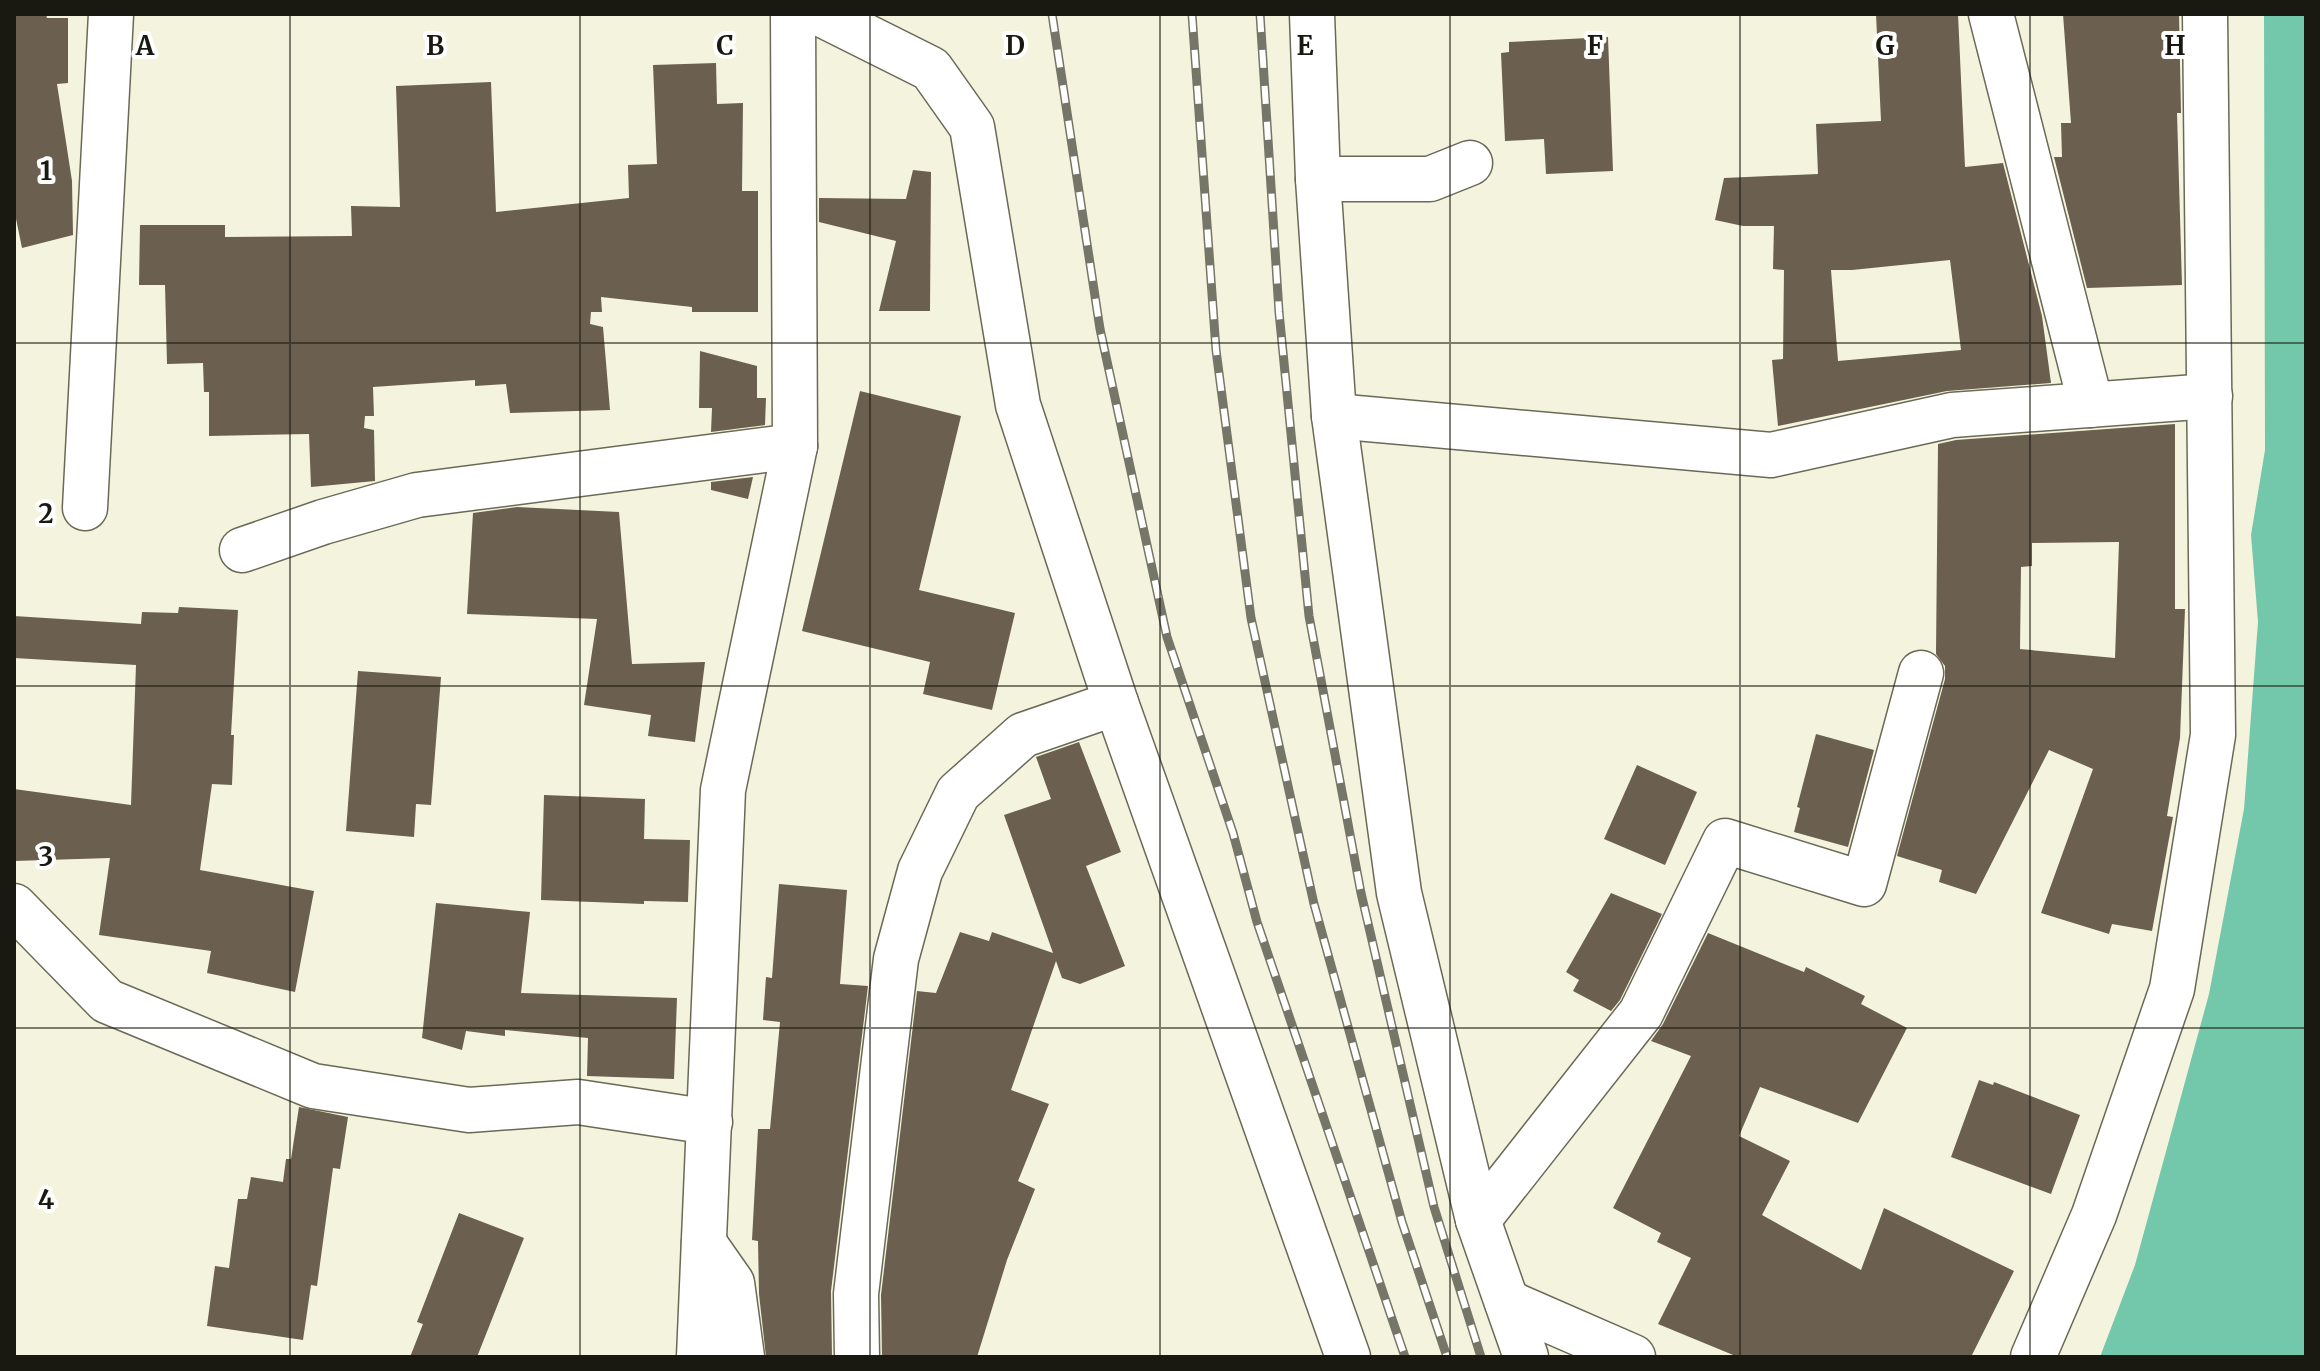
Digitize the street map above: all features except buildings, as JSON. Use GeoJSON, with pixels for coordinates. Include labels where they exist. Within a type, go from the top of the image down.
{"type":"FeatureCollection","features":[{"type":"Feature","properties":{"kind":"street"},"geometry":{"type":"LineString","coordinates":[[85,508],[111,14]]}},
{"type":"Feature","properties":{"kind":"street"},"geometry":{"type":"LineString","coordinates":[[699,1357],[723,790],[795,446],[793,14]]}},
{"type":"Feature","properties":{"kind":"street"},"geometry":{"type":"LineString","coordinates":[[821,14],[931,69],[972,127],[1018,405],[1116,703],[1348,1357]]}},
{"type":"Feature","properties":{"kind":"street"},"geometry":{"type":"LineString","coordinates":[[1312,14],[1318,179],[1334,416],[1399,893],[1478,1220],[1526,1357]]}},
{"type":"Feature","properties":{"kind":"street"},"geometry":{"type":"LineString","coordinates":[[1991,14],[2091,405]]}},
{"type":"Feature","properties":{"kind":"street"},"geometry":{"type":"LineString","coordinates":[[2033,1357],[2094,1215],[2172,989],[2213,735],[2205,14]]}},
{"type":"Feature","properties":{"kind":"street"},"geometry":{"type":"LineString","coordinates":[[1318,179],[1430,179],[1470,163]]}},
{"type":"Feature","properties":{"kind":"street"},"geometry":{"type":"LineString","coordinates":[[1334,416],[1771,455],[1952,415],[2210,396]]}},
{"type":"Feature","properties":{"kind":"street"},"geometry":{"type":"LineString","coordinates":[[242,550],[323,522],[417,495],[795,446]]}},
{"type":"Feature","properties":{"kind":"street"},"geometry":{"type":"LineString","coordinates":[[1478,1220],[1641,1013],[1725,841],[1864,884],[1921,673]]}},
{"type":"Feature","properties":{"kind":"street"},"geometry":{"type":"LineString","coordinates":[[857,1357],[856,1294],[896,959],[920,871],[958,793],[1023,735],[1116,703]]}},
{"type":"Feature","properties":{"kind":"street"},"geometry":{"type":"LineString","coordinates":[[14,906],[107,1001],[313,1086],[469,1110],[578,1102],[710,1122]]}},
{"type":"Feature","properties":{"kind":"street"},"geometry":{"type":"LineString","coordinates":[[704,1243],[732,1283],[742,1357]]}},
{"type":"Feature","properties":{"kind":"street"},"geometry":{"type":"LineString","coordinates":[[1507,1302],[1633,1357]]}},
{"type":"Feature","properties":{"kind":"shaded area"},"geometry":{"type":"Polygon","coordinates":[[[2264,14],[2306,14],[2306,1357],[2100,1357],[2135,1265],[2209,994],[2244,809],[2258,622],[2251,535],[2265,450],[2264,14]]]}},
{"type":"Feature","properties":{"kind":"railway"},"geometry":{"type":"LineString","coordinates":[[1052,14],[1100,329],[1167,637],[1233,833],[1257,922],[1405,1357]]}},
{"type":"Feature","properties":{"kind":"railway"},"geometry":{"type":"LineString","coordinates":[[1192,14],[1216,350],[1251,618],[1314,904],[1402,1222],[1447,1357]]}},
{"type":"Feature","properties":{"kind":"railway"},"geometry":{"type":"LineString","coordinates":[[1260,14],[1279,312],[1309,616],[1361,893],[1434,1207],[1481,1357]]}}]}
